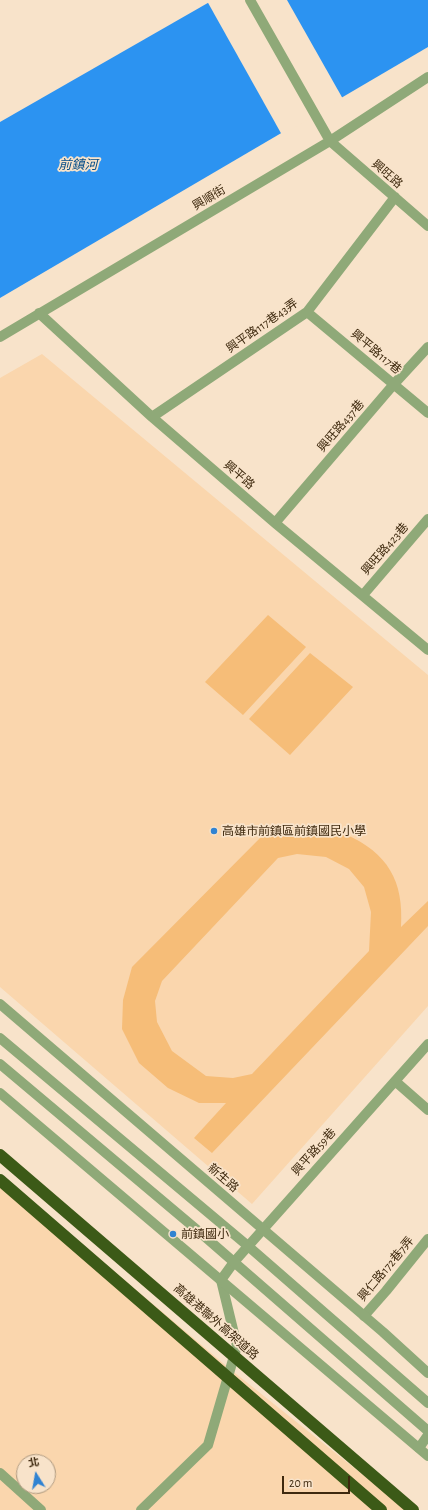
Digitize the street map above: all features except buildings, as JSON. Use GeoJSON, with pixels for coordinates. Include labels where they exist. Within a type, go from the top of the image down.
{"type":"FeatureCollection","features":[{"type":"Feature","properties":{"kind":"highway","name":"高雄港聯外高架道路"},"geometry":{"type":"LineString","coordinates":[[0,1155],[413,1510]]}},
{"type":"Feature","properties":{"kind":"highway"},"geometry":{"type":"LineString","coordinates":[[0,1180],[381,1510]]}},
{"type":"Feature","properties":{"kind":"street","name":"興旺路"},"geometry":{"type":"LineString","coordinates":[[250,0],[330,141],[428,226]]}},
{"type":"Feature","properties":{"kind":"street","name":"興順街"},"geometry":{"type":"LineString","coordinates":[[0,337],[330,141],[428,77]]}},
{"type":"Feature","properties":{"kind":"street","name":"興平路117巷43弄"},"geometry":{"type":"LineString","coordinates":[[152,417],[307,312],[395,197]]}},
{"type":"Feature","properties":{"kind":"street","name":"興平路117巷"},"geometry":{"type":"LineString","coordinates":[[307,312],[428,413]]}},
{"type":"Feature","properties":{"kind":"street","name":"興平路"},"geometry":{"type":"LineString","coordinates":[[39,313],[152,417],[275,523],[428,650]]}},
{"type":"Feature","properties":{"kind":"street","name":"興旺路437巷"},"geometry":{"type":"LineString","coordinates":[[275,523],[394,384],[428,347]]}},
{"type":"Feature","properties":{"kind":"street","name":"興旺路423巷"},"geometry":{"type":"LineString","coordinates":[[363,595],[428,519]]}},
{"type":"Feature","properties":{"kind":"street","name":"新生路"},"geometry":{"type":"LineString","coordinates":[[0,1004],[364,1316],[428,1373]]}},
{"type":"Feature","properties":{"kind":"street"},"geometry":{"type":"LineString","coordinates":[[0,1038],[248,1246],[428,1403]]}},
{"type":"Feature","properties":{"kind":"street","name":"興平路59巷"},"geometry":{"type":"LineString","coordinates":[[221,1280],[248,1246],[428,1044]]}},
{"type":"Feature","properties":{"kind":"street"},"geometry":{"type":"LineString","coordinates":[[0,1064],[196,1229],[428,1431]]}},
{"type":"Feature","properties":{"kind":"street"},"geometry":{"type":"LineString","coordinates":[[395,1081],[428,1110]]}},
{"type":"Feature","properties":{"kind":"street"},"geometry":{"type":"LineString","coordinates":[[0,1093],[428,1456]]}},
{"type":"Feature","properties":{"kind":"street","name":"興仁路172巷7弄"},"geometry":{"type":"LineString","coordinates":[[364,1316],[428,1239]]}},
{"type":"Feature","properties":{"kind":"street"},"geometry":{"type":"LineString","coordinates":[[141,1510],[208,1445],[237,1346],[221,1280]]}},
{"type":"Feature","properties":{"kind":"street"},"geometry":{"type":"LineString","coordinates":[[419,1448],[428,1435]]}},
{"type":"Feature","properties":{"kind":"street"},"geometry":{"type":"LineString","coordinates":[[0,1473],[41,1510]]}},
{"type":"Feature","properties":{"kind":"shaded area","name":"高雄市前鎮區前鎮國民小學"},"geometry":{"type":"Polygon","coordinates":[[[42,354],[428,675],[428,1006],[252,1204],[0,987],[0,378],[42,354]]]}},
{"type":"Feature","properties":{"kind":"shaded area"},"geometry":{"type":"Polygon","coordinates":[[[268,615],[306,647],[243,715],[205,682],[268,615]]]}},
{"type":"Feature","properties":{"kind":"shaded area"},"geometry":{"type":"Polygon","coordinates":[[[310,653],[353,687],[290,755],[249,719],[310,653]]]}},
{"type":"Feature","properties":{"kind":"shaded area"},"geometry":{"type":"Polygon","coordinates":[[[316,825],[334,830],[345,834],[372,850],[390,870],[396,882],[400,896],[401,927],[428,901],[428,926],[212,1153],[194,1138],[226,1103],[199,1103],[168,1088],[139,1063],[122,1029],[123,1000],[132,967],[266,832],[293,826],[316,825]],[[297,854],[278,858],[162,981],[155,1001],[157,1022],[172,1051],[206,1076],[233,1078],[252,1074],[369,951],[371,912],[364,887],[349,869],[326,857],[297,854]]]}},
{"type":"Feature","properties":{"kind":"shaded area"},"geometry":{"type":"Polygon","coordinates":[[[0,1175],[230,1369],[407,1510],[0,1510],[0,1175]]]}},
{"type":"Feature","properties":{"kind":"water","name":"前鎮河"},"geometry":{"type":"Polygon","coordinates":[[[213,0],[428,0],[428,47],[0,298],[0,122],[213,0]]]}},
{"type":"Feature","properties":{"kind":"pier"},"geometry":{"type":"Polygon","coordinates":[[[287,0],[343,99],[282,135],[207,1],[287,0]]]}},
{"type":"Feature","properties":{"kind":"place","name":"高雄市前鎮區前鎮國民小學"},"geometry":{"type":"Point","coordinates":[214,831]}},
{"type":"Feature","properties":{"kind":"place","name":"前鎮國小"},"geometry":{"type":"Point","coordinates":[173,1234]}}]}
